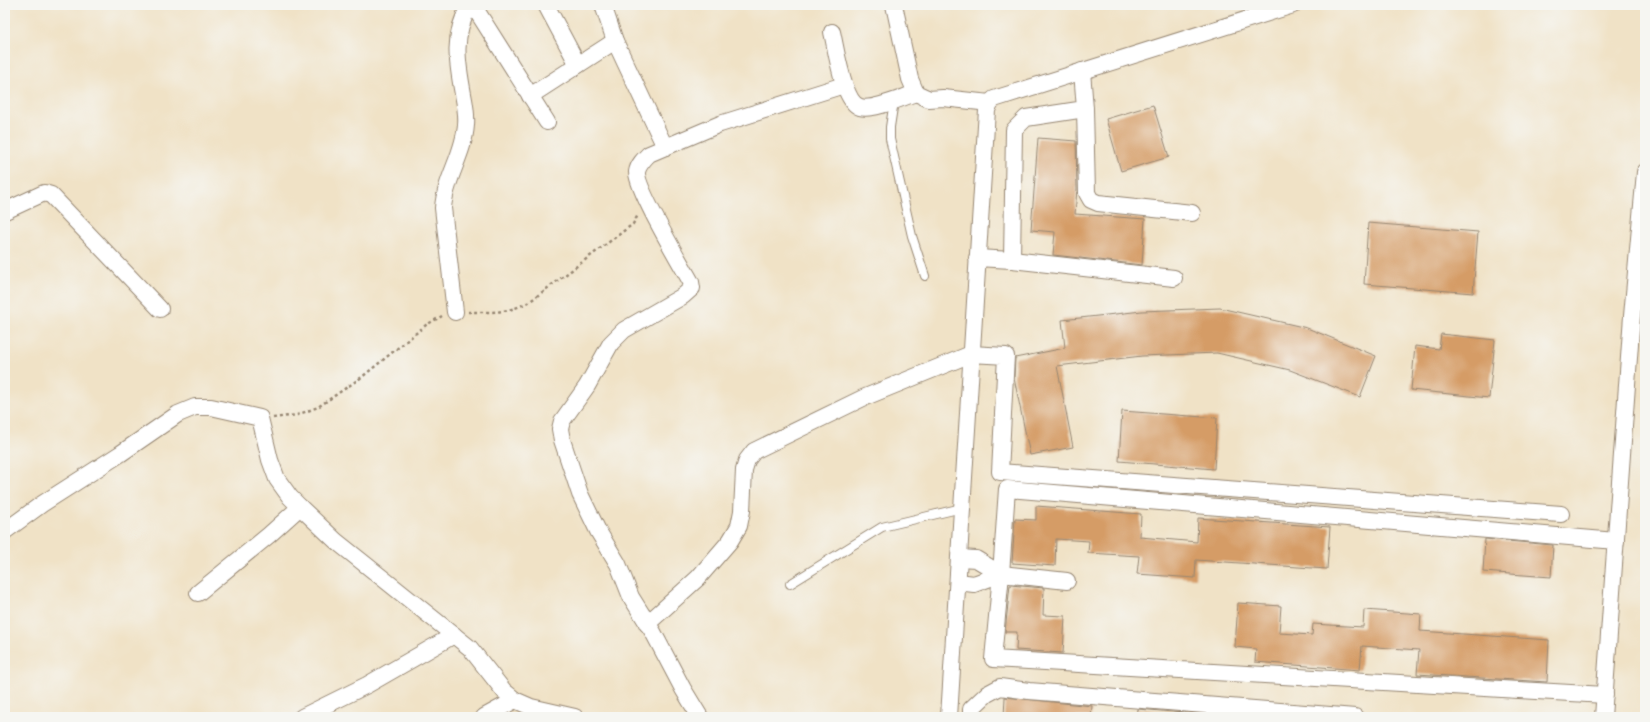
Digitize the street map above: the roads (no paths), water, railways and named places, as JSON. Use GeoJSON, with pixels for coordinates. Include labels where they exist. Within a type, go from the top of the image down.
{"type":"FeatureCollection","features":[{"type":"Feature","properties":{"kind":"street"},"geometry":{"type":"LineString","coordinates":[[455,312],[443,208],[444,195],[464,144],[466,124],[456,41],[464,15],[470,5]]}},
{"type":"Feature","properties":{"kind":"street"},"geometry":{"type":"LineString","coordinates":[[473,5],[547,122]]}},
{"type":"Feature","properties":{"kind":"street"},"geometry":{"type":"LineString","coordinates":[[546,5],[578,65]]}},
{"type":"Feature","properties":{"kind":"street"},"geometry":{"type":"LineString","coordinates":[[603,5],[615,41],[665,147]]}},
{"type":"Feature","properties":{"kind":"street"},"geometry":{"type":"LineString","coordinates":[[894,5],[910,79],[916,93],[929,99],[943,98],[990,103]]}},
{"type":"Feature","properties":{"kind":"street"},"geometry":{"type":"LineString","coordinates":[[950,717],[977,258],[987,110],[990,103],[994,98],[1292,5]]}},
{"type":"Feature","properties":{"kind":"street"},"geometry":{"type":"LineString","coordinates":[[832,32],[844,85],[853,103],[860,107],[870,107],[916,93]]}},
{"type":"Feature","properties":{"kind":"street"},"geometry":{"type":"LineString","coordinates":[[530,96],[615,41]]}},
{"type":"Feature","properties":{"kind":"street"},"geometry":{"type":"LineString","coordinates":[[1082,71],[1085,109],[1087,193],[1091,200],[1098,203],[1192,213]]}},
{"type":"Feature","properties":{"kind":"street"},"geometry":{"type":"LineString","coordinates":[[700,717],[683,690],[631,597],[618,564],[598,531],[580,494],[562,440],[560,428],[562,421],[587,386],[610,343],[624,330],[683,296],[692,288],[691,282],[639,183],[637,172],[641,162],[649,154],[720,124],[844,85]]}},
{"type":"Feature","properties":{"kind":"street"},"geometry":{"type":"LineString","coordinates":[[1012,260],[1014,130],[1026,118],[1085,109]]}},
{"type":"Feature","properties":{"kind":"street"},"geometry":{"type":"LineString","coordinates":[[1603,717],[1632,316],[1645,172]]}},
{"type":"Feature","properties":{"kind":"street"},"geometry":{"type":"LineString","coordinates":[[5,211],[44,193],[52,194],[160,309]]}},
{"type":"Feature","properties":{"kind":"street"},"geometry":{"type":"LineString","coordinates":[[977,258],[1012,260],[1174,278]]}},
{"type":"Feature","properties":{"kind":"street"},"geometry":{"type":"LineString","coordinates":[[647,624],[698,578],[730,541],[740,526],[745,465],[754,451],[863,398],[971,354],[1006,356],[1000,472],[1561,514]]}},
{"type":"Feature","properties":{"kind":"street"},"geometry":{"type":"LineString","coordinates":[[5,532],[42,504],[120,454],[178,414],[195,407],[211,407],[260,418],[270,460],[277,479],[290,497],[300,507],[336,541],[470,648],[504,690],[515,700],[558,715],[575,717]]}},
{"type":"Feature","properties":{"kind":"street"},"geometry":{"type":"LineString","coordinates":[[1605,695],[993,660],[1007,489],[1616,541]]}},
{"type":"Feature","properties":{"kind":"street"},"geometry":{"type":"LineString","coordinates":[[198,593],[269,535],[300,507]]}},
{"type":"Feature","properties":{"kind":"street"},"geometry":{"type":"LineString","coordinates":[[960,558],[976,560],[1001,574],[1067,582]]}},
{"type":"Feature","properties":{"kind":"street"},"geometry":{"type":"LineString","coordinates":[[958,582],[974,584],[1001,574]]}},
{"type":"Feature","properties":{"kind":"street"},"geometry":{"type":"LineString","coordinates":[[302,717],[367,686],[454,635]]}},
{"type":"Feature","properties":{"kind":"street"},"geometry":{"type":"LineString","coordinates":[[971,717],[971,709],[987,694],[1000,687],[1030,691],[1355,717]]}},
{"type":"Feature","properties":{"kind":"street"},"geometry":{"type":"LineString","coordinates":[[484,717],[515,700]]}},
{"type":"Feature","properties":{"kind":"lane"},"geometry":{"type":"LineString","coordinates":[[894,100],[890,127],[890,140],[912,236],[925,276]]}},
{"type":"Feature","properties":{"kind":"lane"},"geometry":{"type":"LineString","coordinates":[[790,584],[882,527],[962,508]]}}]}
